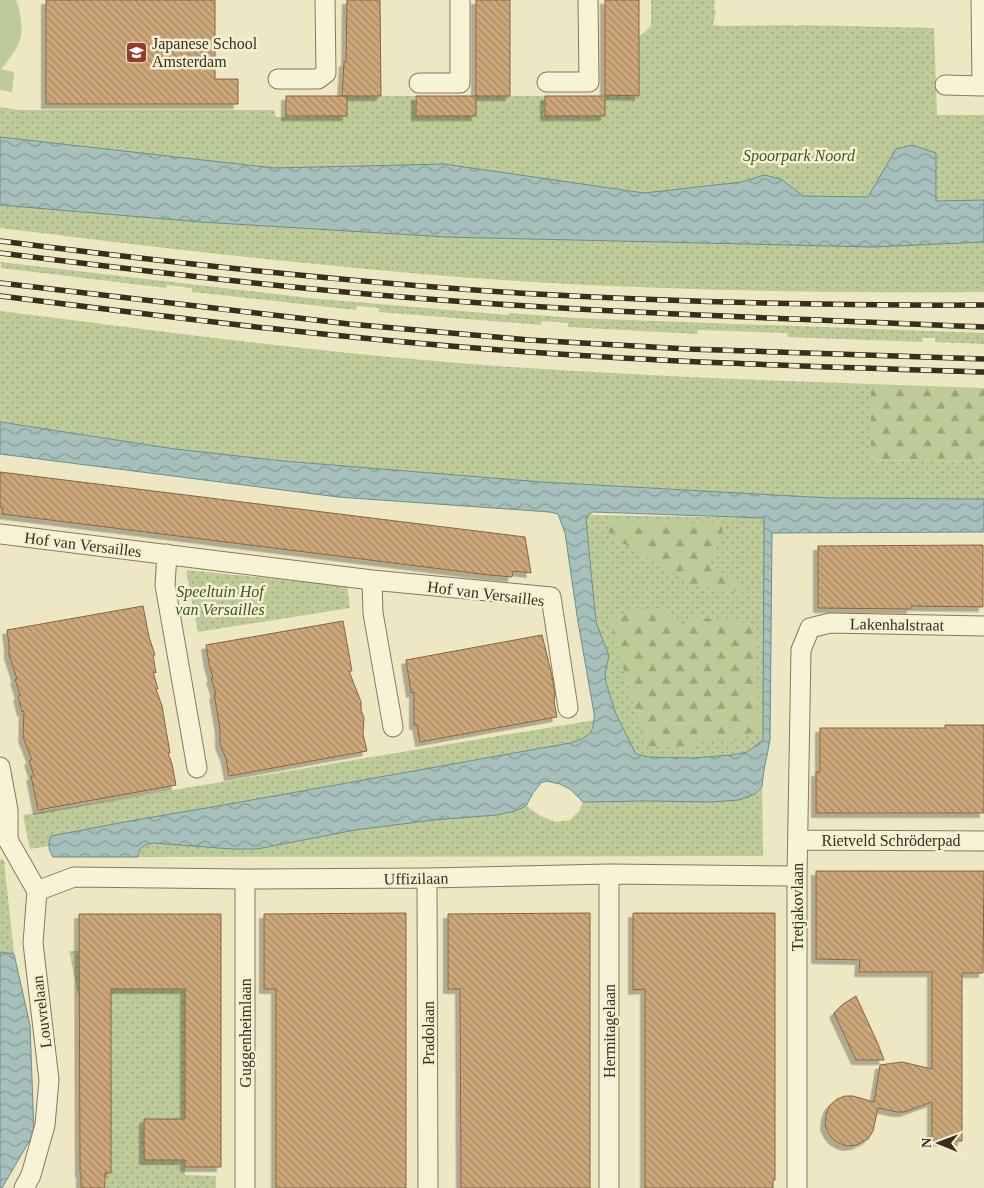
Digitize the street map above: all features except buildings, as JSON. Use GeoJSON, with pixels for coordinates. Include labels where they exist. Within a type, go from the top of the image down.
{"type":"FeatureCollection","features":[{"type":"Feature","properties":{"kind":"street"},"geometry":{"type":"LineString","coordinates":[[278,79],[318,79],[326,73],[325,0]]}},
{"type":"Feature","properties":{"kind":"street"},"geometry":{"type":"LineString","coordinates":[[419,83],[460,83],[460,0]]}},
{"type":"Feature","properties":{"kind":"street"},"geometry":{"type":"LineString","coordinates":[[547,82],[589,82],[588,0]]}},
{"type":"Feature","properties":{"kind":"street"},"geometry":{"type":"LineString","coordinates":[[944,85],[982,86],[981,0]]}},
{"type":"Feature","properties":{"kind":"street","name":"Hof van Versailles"},"geometry":{"type":"LineString","coordinates":[[0,534],[372,580],[551,597],[568,708]]}},
{"type":"Feature","properties":{"kind":"street"},"geometry":{"type":"LineString","coordinates":[[167,554],[165,585],[197,768]]}},
{"type":"Feature","properties":{"kind":"street"},"geometry":{"type":"LineString","coordinates":[[372,580],[373,613],[393,727]]}},
{"type":"Feature","properties":{"kind":"street","name":"Lakenhalstraat"},"geometry":{"type":"LineString","coordinates":[[810,628],[830,623],[984,626]]}},
{"type":"Feature","properties":{"kind":"street","name":"Tretjakovlaan"},"geometry":{"type":"LineString","coordinates":[[797,1188],[797,876],[802,650],[810,628]]}},
{"type":"Feature","properties":{"kind":"street"},"geometry":{"type":"LineString","coordinates":[[0,767],[8,810],[4,839],[37,892]]}},
{"type":"Feature","properties":{"kind":"street","name":"Rietveld Schröderpad"},"geometry":{"type":"LineString","coordinates":[[798,840],[984,841]]}},
{"type":"Feature","properties":{"kind":"street","name":"Uffizilaan"},"geometry":{"type":"LineString","coordinates":[[37,892],[74,877],[245,879],[427,878],[609,874],[797,876]]}},
{"type":"Feature","properties":{"kind":"street","name":"Hermitagelaan"},"geometry":{"type":"LineString","coordinates":[[609,874],[610,1188]]}},
{"type":"Feature","properties":{"kind":"street","name":"Pradolaan"},"geometry":{"type":"LineString","coordinates":[[427,878],[428,1188]]}},
{"type":"Feature","properties":{"kind":"street","name":"Guggenheimlaan"},"geometry":{"type":"LineString","coordinates":[[245,879],[245,1188]]}},
{"type":"Feature","properties":{"kind":"street","name":"Louvrelaan"},"geometry":{"type":"LineString","coordinates":[[24,1188],[31,1175],[45,1125],[50,1080],[33,943],[37,892]]}},
{"type":"Feature","properties":{"kind":"green space"},"geometry":{"type":"Polygon","coordinates":[[[0,0],[16,0],[21,18],[22,32],[20,40],[13,54],[1,69],[14,72],[12,92],[0,90],[0,0]]]}},
{"type":"Feature","properties":{"kind":"green space","name":"Spoorpark Noord"},"geometry":{"type":"Polygon","coordinates":[[[651,0],[715,0],[714,9],[716,11],[713,25],[721,26],[799,25],[934,28],[937,115],[984,115],[984,292],[721,290],[459,277],[172,249],[0,228],[0,107],[19,110],[274,110],[276,117],[346,116],[347,96],[415,96],[416,116],[475,116],[476,96],[545,96],[543,116],[604,116],[605,95],[639,95],[639,37],[651,26],[651,0]]]}},
{"type":"Feature","properties":{"kind":"green space"},"geometry":{"type":"Polygon","coordinates":[[[0,262],[309,298],[508,315],[510,313],[575,318],[984,333],[984,344],[935,342],[935,338],[923,338],[922,342],[788,337],[787,333],[698,330],[697,334],[568,327],[568,323],[542,321],[541,325],[379,312],[379,308],[357,306],[356,310],[192,292],[192,288],[167,285],[166,288],[1,268],[0,262]]]}},
{"type":"Feature","properties":{"kind":"green space"},"geometry":{"type":"Polygon","coordinates":[[[0,311],[286,346],[458,363],[613,373],[871,384],[871,460],[984,462],[984,499],[829,498],[542,482],[283,461],[175,449],[0,422],[0,311]]]}},
{"type":"Feature","properties":{"kind":"green space"},"geometry":{"type":"Polygon","coordinates":[[[871,384],[984,388],[984,462],[871,460],[871,384]]]}},
{"type":"Feature","properties":{"kind":"green space"},"geometry":{"type":"Polygon","coordinates":[[[588,515],[765,518],[763,740],[747,752],[692,758],[648,757],[636,754],[616,714],[606,683],[605,673],[609,656],[596,622],[586,519],[588,515]]]}},
{"type":"Feature","properties":{"kind":"green space"},"geometry":{"type":"Polygon","coordinates":[[[607,521],[725,523],[710,565],[754,594],[691,585],[610,536],[607,521]]]}},
{"type":"Feature","properties":{"kind":"green space","name":"Speeltuin Hof van Versailles"},"geometry":{"type":"Polygon","coordinates":[[[186,570],[347,586],[350,608],[198,632],[186,570]]]}},
{"type":"Feature","properties":{"kind":"green space"},"geometry":{"type":"Polygon","coordinates":[[[642,608],[664,610],[679,626],[694,617],[756,624],[758,729],[727,745],[715,736],[690,748],[645,746],[610,620],[642,608]]]}},
{"type":"Feature","properties":{"kind":"green space"},"geometry":{"type":"Polygon","coordinates":[[[595,720],[592,730],[587,736],[570,743],[51,836],[49,846],[30,849],[23,815],[595,720]]]}},
{"type":"Feature","properties":{"kind":"green space"},"geometry":{"type":"Polygon","coordinates":[[[762,787],[763,856],[138,857],[143,847],[153,843],[257,849],[355,830],[434,820],[497,815],[515,811],[526,806],[539,815],[555,822],[570,820],[579,811],[583,802],[647,801],[755,794],[762,787]]]}},
{"type":"Feature","properties":{"kind":"green space"},"geometry":{"type":"Polygon","coordinates":[[[0,859],[4,860],[14,954],[0,953],[0,859]]]}},
{"type":"Feature","properties":{"kind":"green space"},"geometry":{"type":"Polygon","coordinates":[[[212,950],[186,994],[185,1175],[216,1176],[216,1188],[106,1188],[107,994],[78,994],[69,951],[212,950]]]}},
{"type":"Feature","properties":{"kind":"water"},"geometry":{"type":"Polygon","coordinates":[[[0,137],[274,168],[444,164],[644,193],[742,182],[764,175],[781,179],[803,196],[868,197],[896,149],[912,145],[936,153],[936,201],[984,200],[984,242],[873,247],[446,237],[201,222],[0,205],[0,137]]]}},
{"type":"Feature","properties":{"kind":"water"},"geometry":{"type":"Polygon","coordinates":[[[0,422],[175,449],[283,461],[542,482],[829,498],[984,499],[984,532],[772,533],[770,740],[762,787],[755,794],[739,800],[712,802],[583,802],[570,789],[560,784],[546,781],[541,783],[533,793],[526,806],[515,811],[497,815],[434,820],[355,830],[257,849],[153,843],[142,847],[138,857],[53,857],[49,847],[51,836],[570,743],[589,734],[593,726],[594,713],[565,533],[558,514],[338,497],[0,454],[0,422]],[[593,512],[588,515],[586,519],[596,622],[609,656],[605,673],[606,683],[616,714],[636,754],[648,757],[692,758],[732,755],[747,752],[763,740],[764,518],[593,512]]]}},
{"type":"Feature","properties":{"kind":"water"},"geometry":{"type":"Polygon","coordinates":[[[0,953],[14,954],[30,1025],[34,1133],[2,1188],[0,1188],[0,953]]]}},
{"type":"Feature","properties":{"kind":"railway"},"geometry":{"type":"LineString","coordinates":[[0,241],[259,271],[518,293],[751,303],[984,305]]}},
{"type":"Feature","properties":{"kind":"railway"},"geometry":{"type":"LineString","coordinates":[[0,253],[340,292],[520,306],[984,327]]}},
{"type":"Feature","properties":{"kind":"railway"},"geometry":{"type":"LineString","coordinates":[[0,283],[349,324],[529,340],[688,349],[984,359]]}},
{"type":"Feature","properties":{"kind":"railway"},"geometry":{"type":"LineString","coordinates":[[0,296],[264,328],[462,347],[699,362],[984,372]]}},
{"type":"Feature","properties":{"kind":"place","name":"Japanese School Amsterdam"},"geometry":{"type":"Point","coordinates":[136,52]}}]}
